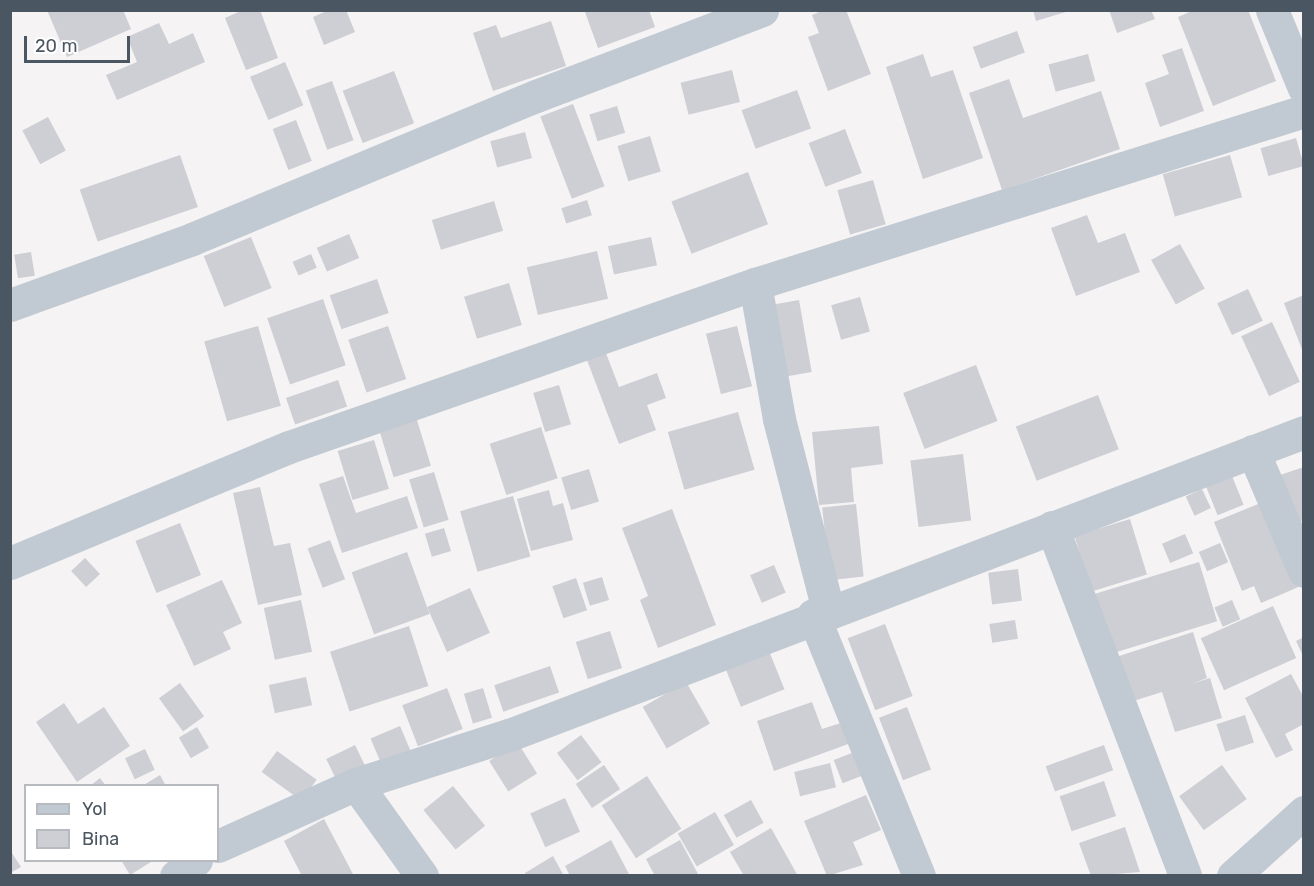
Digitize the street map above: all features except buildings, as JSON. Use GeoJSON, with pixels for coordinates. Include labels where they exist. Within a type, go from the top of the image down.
{"type":"FeatureCollection","features":[{"type":"Feature","properties":{"kind":"street"},"geometry":{"type":"LineString","coordinates":[[10,305],[192,239],[762,10]]}},
{"type":"Feature","properties":{"kind":"street"},"geometry":{"type":"LineString","coordinates":[[1272,10],[1304,88]]}},
{"type":"Feature","properties":{"kind":"street"},"geometry":{"type":"LineString","coordinates":[[10,562],[290,447],[755,284],[1304,111]]}},
{"type":"Feature","properties":{"kind":"street"},"geometry":{"type":"LineString","coordinates":[[755,284],[778,419],[821,613],[919,876]]}},
{"type":"Feature","properties":{"kind":"street"},"geometry":{"type":"LineString","coordinates":[[219,846],[356,784],[509,735],[821,613],[1304,432]]}},
{"type":"Feature","properties":{"kind":"street"},"geometry":{"type":"LineString","coordinates":[[1253,451],[1304,572]]}},
{"type":"Feature","properties":{"kind":"street"},"geometry":{"type":"LineString","coordinates":[[1052,527],[1185,876]]}},
{"type":"Feature","properties":{"kind":"street"},"geometry":{"type":"LineString","coordinates":[[356,784],[422,876]]}},
{"type":"Feature","properties":{"kind":"street"},"geometry":{"type":"LineString","coordinates":[[1233,876],[1304,812]]}},
{"type":"Feature","properties":{"kind":"street"},"geometry":{"type":"LineString","coordinates":[[176,876],[195,862]]}}]}
